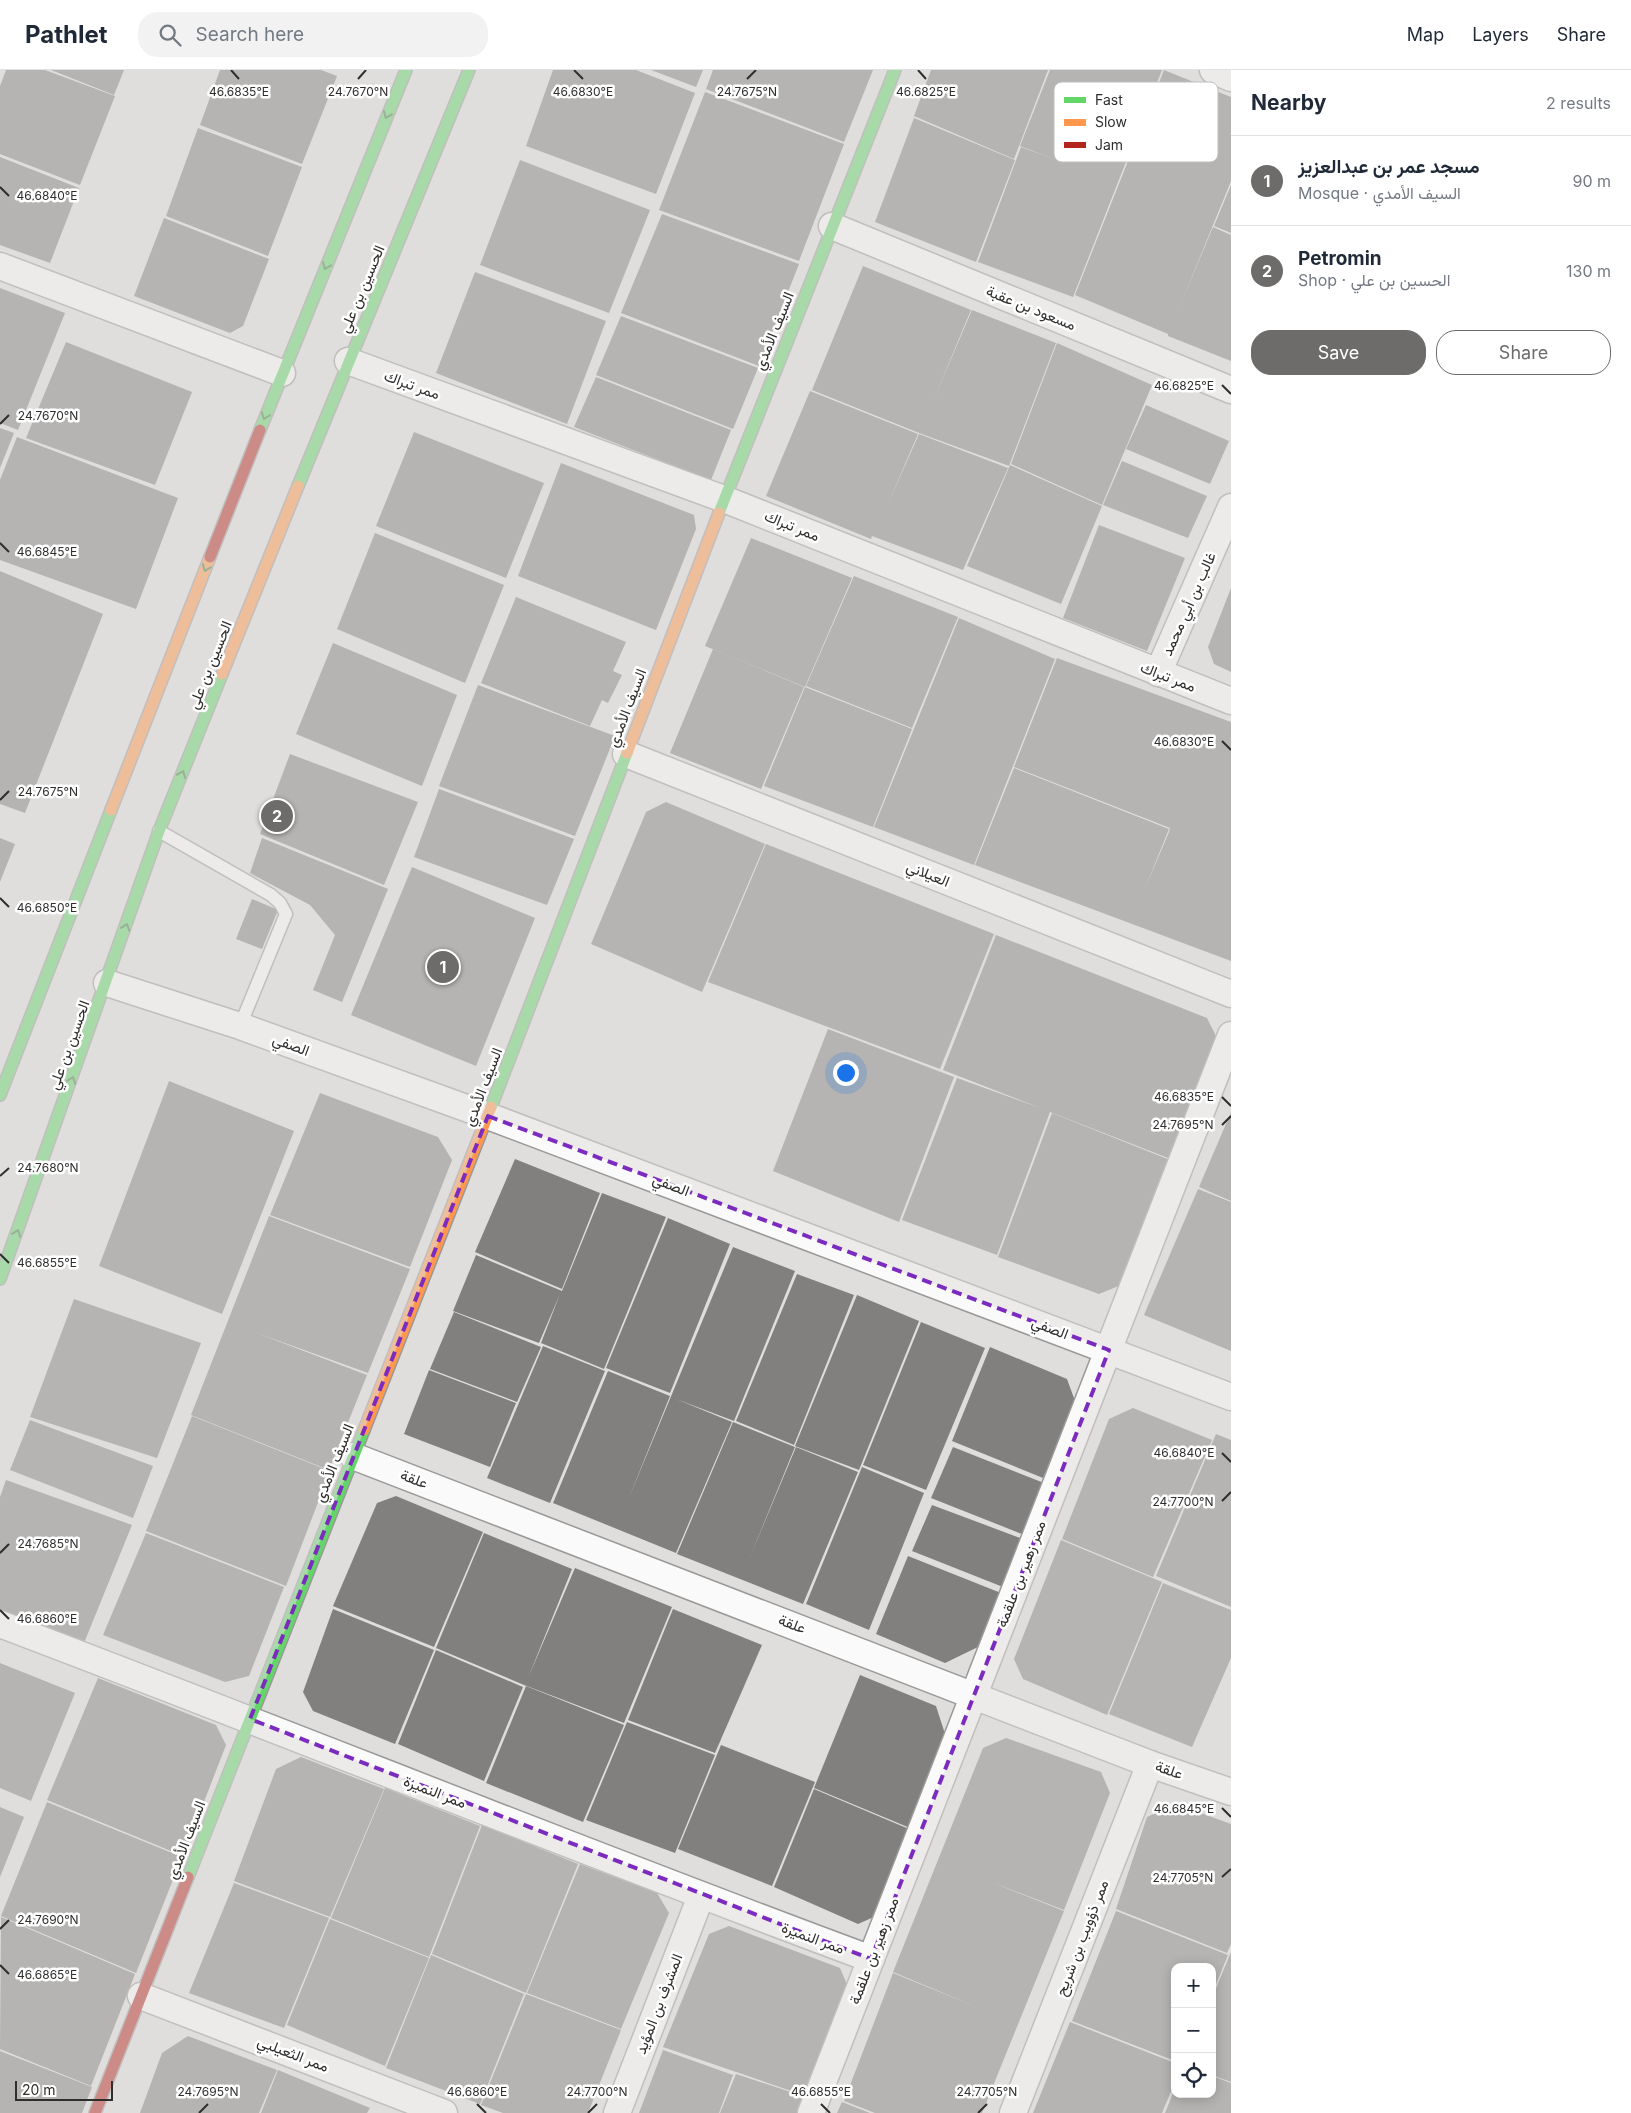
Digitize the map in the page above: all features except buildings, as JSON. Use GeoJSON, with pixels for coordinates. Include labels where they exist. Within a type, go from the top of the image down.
{"type":"FeatureCollection","features":[{"type":"Feature","properties":{"kind":"street"},"geometry":{"type":"LineString","coordinates":[[0,1095],[282,373],[406,70]]}},
{"type":"Feature","properties":{"kind":"street","name":"الحسين بن علي"},"geometry":{"type":"LineString","coordinates":[[0,1279],[107,983],[159,831],[348,361],[469,70]]}},
{"type":"Feature","properties":{"kind":"street","name":"السيف الأمدي"},"geometry":{"type":"LineString","coordinates":[[95,2113],[488,1116],[724,499],[895,70]]}},
{"type":"Feature","properties":{"kind":"street"},"geometry":{"type":"LineString","coordinates":[[1213,70],[1231,78]]}},
{"type":"Feature","properties":{"kind":"street","name":"مسعود بن عقبة"},"geometry":{"type":"LineString","coordinates":[[832,226],[1231,390]]}},
{"type":"Feature","properties":{"kind":"street"},"geometry":{"type":"LineString","coordinates":[[0,266],[282,373]]}},
{"type":"Feature","properties":{"kind":"street","name":"ممر تبراك"},"geometry":{"type":"LineString","coordinates":[[348,361],[724,499],[1231,701]]}},
{"type":"Feature","properties":{"kind":"street","name":"غالب بن أبي محمد"},"geometry":{"type":"LineString","coordinates":[[1158,673],[1231,507]]}},
{"type":"Feature","properties":{"kind":"street","name":"العيلاني"},"geometry":{"type":"LineString","coordinates":[[626,754],[1231,994]]}},
{"type":"Feature","properties":{"kind":"street","name":"الصفي"},"geometry":{"type":"LineString","coordinates":[[107,983],[240,1026],[488,1116],[1231,1397]]}},
{"type":"Feature","properties":{"kind":"street","name":"ممر زهير بن علقمة"},"geometry":{"type":"LineString","coordinates":[[811,2113],[1231,1035]]}},
{"type":"Feature","properties":{"kind":"street","name":"علقة"},"geometry":{"type":"LineString","coordinates":[[353,1456],[1150,1764],[1231,1792]]}},
{"type":"Feature","properties":{"kind":"street","name":"ممر النميرة"},"geometry":{"type":"LineString","coordinates":[[0,1624],[250,1719],[701,1896],[871,1959]]}},
{"type":"Feature","properties":{"kind":"street","name":"ممر ذؤويب بن شريح"},"geometry":{"type":"LineString","coordinates":[[1013,2113],[1150,1764]]}},
{"type":"Feature","properties":{"kind":"street","name":"المشرف بن المؤيد"},"geometry":{"type":"LineString","coordinates":[[617,2113],[701,1896]]}},
{"type":"Feature","properties":{"kind":"street","name":"ممر الثعيلبي"},"geometry":{"type":"LineString","coordinates":[[141,1996],[444,2113]]}},
{"type":"Feature","properties":{"kind":"lane"},"geometry":{"type":"LineString","coordinates":[[159,831],[271,895],[280,902],[286,914],[240,1026]]}},
{"type":"Feature","properties":{"kind":"highlighted area"},"geometry":{"type":"Polygon","coordinates":[[[488,1116],[1109,1350],[871,1959],[250,1719],[488,1116]]]}},
{"type":"Feature","properties":{"kind":"traffic: fast"},"geometry":{"type":"LineString","coordinates":[[260,430],[406,70]]}},
{"type":"Feature","properties":{"kind":"traffic: fast"},"geometry":{"type":"LineString","coordinates":[[298,486],[469,70]]}},
{"type":"Feature","properties":{"kind":"traffic: fast"},"geometry":{"type":"LineString","coordinates":[[719,513],[895,70]]}},
{"type":"Feature","properties":{"kind":"traffic: fast"},"geometry":{"type":"LineString","coordinates":[[0,1279],[159,831],[222,674]]}},
{"type":"Feature","properties":{"kind":"traffic: fast"},"geometry":{"type":"LineString","coordinates":[[491,1107],[627,753]]}},
{"type":"Feature","properties":{"kind":"traffic: fast"},"geometry":{"type":"LineString","coordinates":[[0,1095],[111,810]]}},
{"type":"Feature","properties":{"kind":"traffic: fast"},"geometry":{"type":"LineString","coordinates":[[188,1877],[364,1430]]}},
{"type":"Feature","properties":{"kind":"traffic: slow"},"geometry":{"type":"LineString","coordinates":[[222,674],[298,486]]}},
{"type":"Feature","properties":{"kind":"traffic: slow"},"geometry":{"type":"LineString","coordinates":[[627,753],[719,513]]}},
{"type":"Feature","properties":{"kind":"traffic: slow"},"geometry":{"type":"LineString","coordinates":[[111,810],[210,557]]}},
{"type":"Feature","properties":{"kind":"traffic: slow"},"geometry":{"type":"LineString","coordinates":[[364,1430],[491,1107]]}},
{"type":"Feature","properties":{"kind":"traffic: jam"},"geometry":{"type":"LineString","coordinates":[[210,557],[260,430]]}},
{"type":"Feature","properties":{"kind":"traffic: jam"},"geometry":{"type":"LineString","coordinates":[[95,2113],[188,1877]]}},
{"type":"Feature","properties":{"kind":"place","name":"Petromin"},"geometry":{"type":"Point","coordinates":[277,816]}},
{"type":"Feature","properties":{"kind":"place","name":"مسجد عمر بن عبدالعزيز"},"geometry":{"type":"Point","coordinates":[443,967]}}]}
